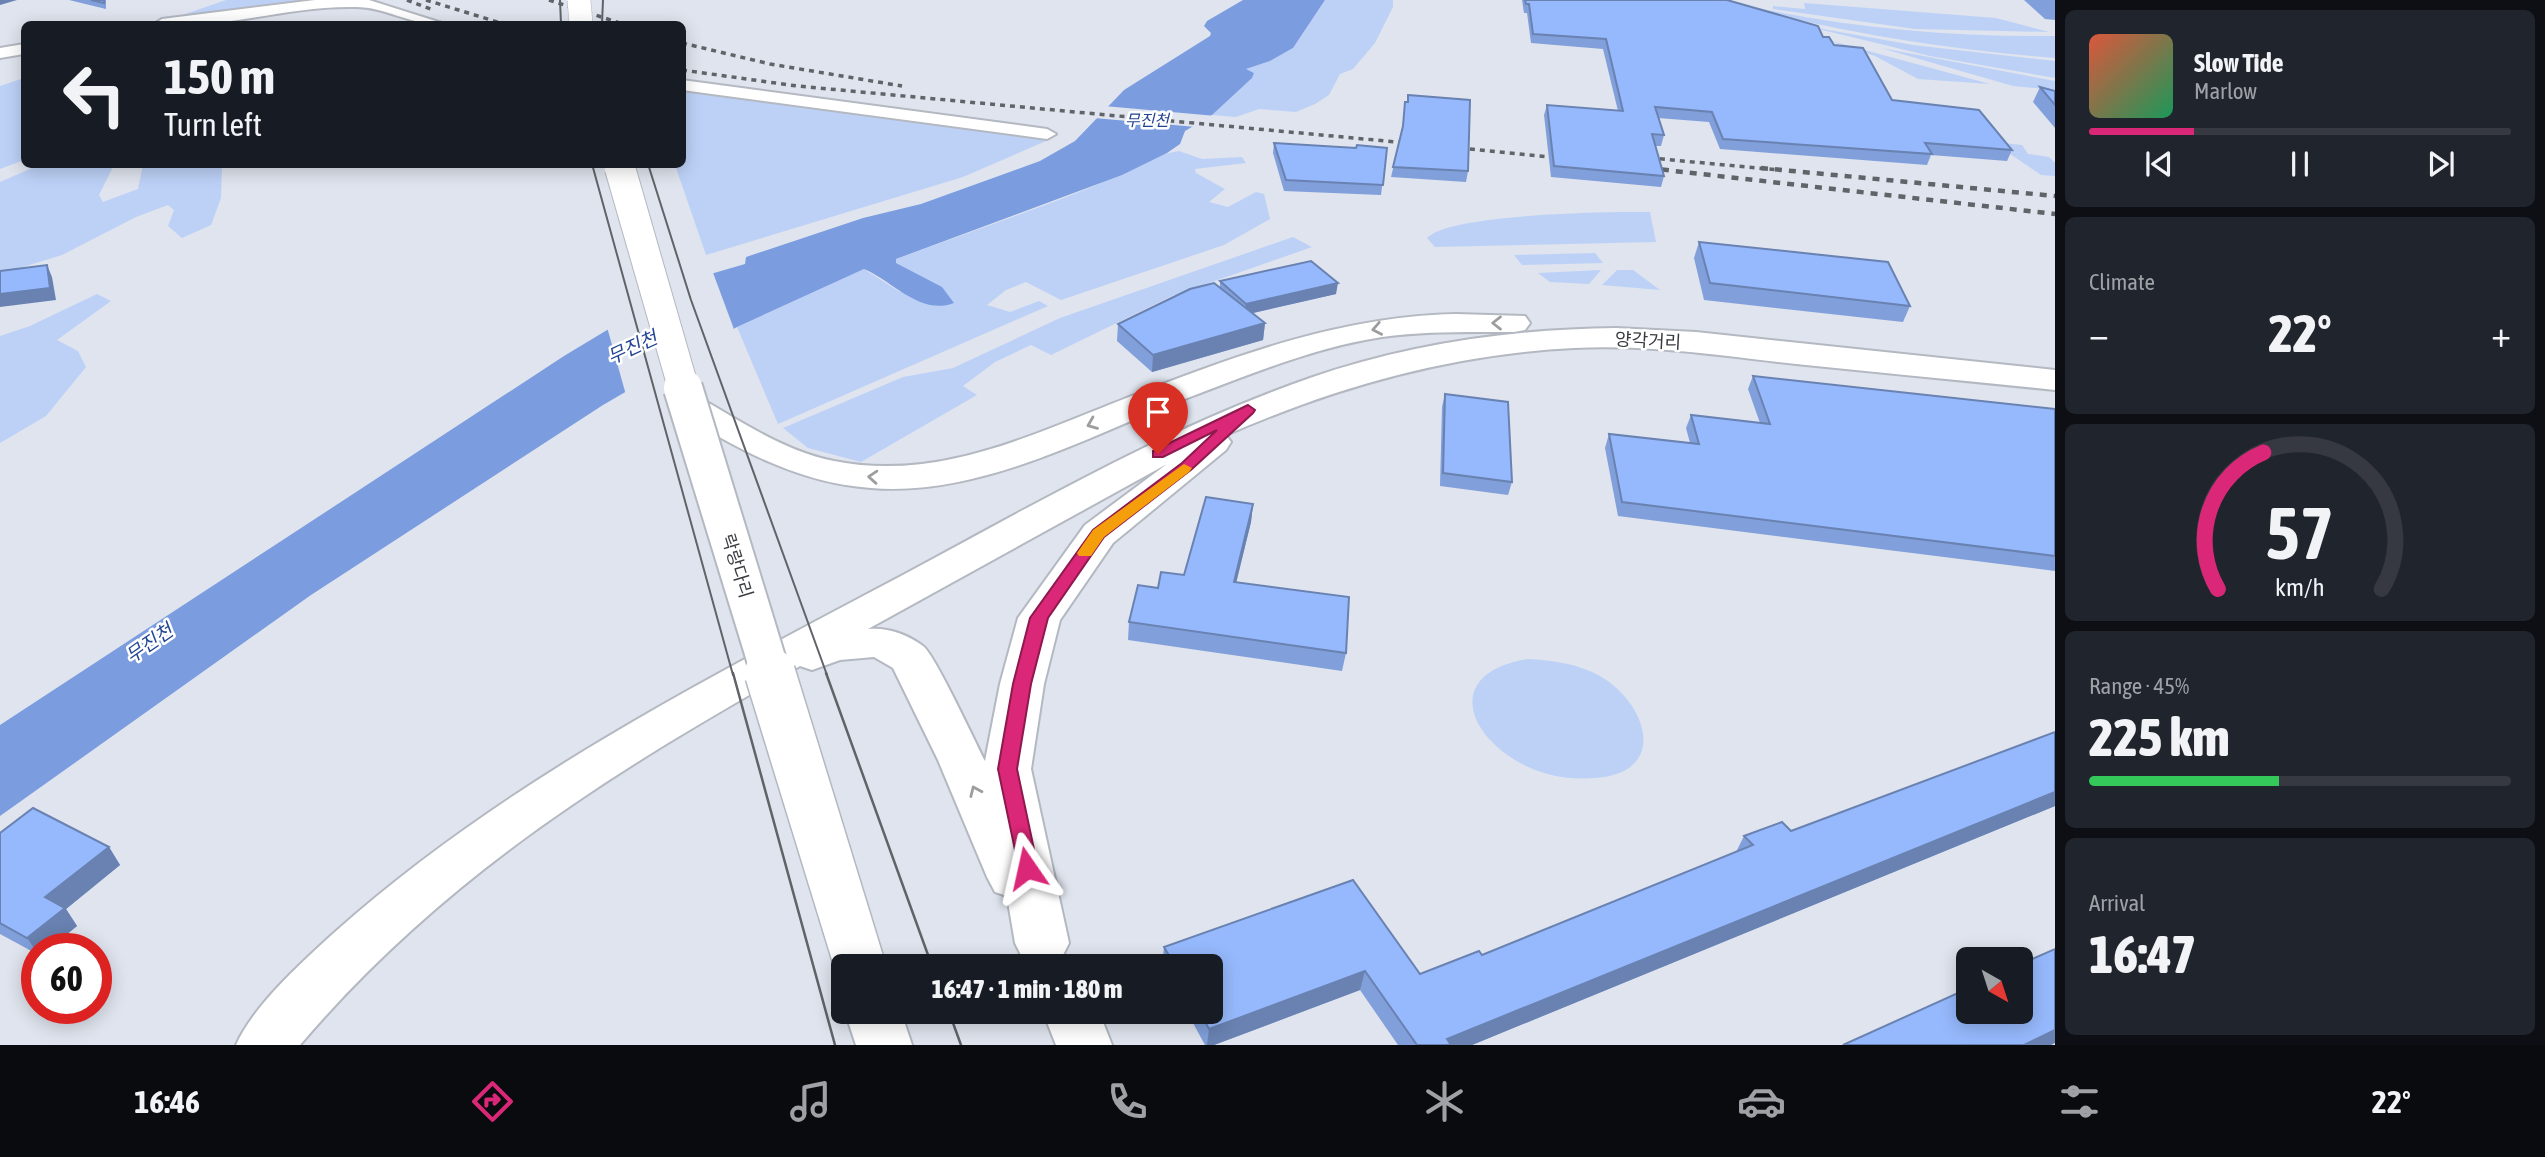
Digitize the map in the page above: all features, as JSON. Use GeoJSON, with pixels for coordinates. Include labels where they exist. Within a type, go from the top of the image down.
{"type":"FeatureCollection","features":[{"type":"Feature","properties":{"kind":"main road"},"geometry":{"type":"LineString","coordinates":[[579,0],[581,21]]}},
{"type":"Feature","properties":{"kind":"main road","name":"락랑다리"},"geometry":{"type":"LineString","coordinates":[[620,168],[688,405],[856,954]]}},
{"type":"Feature","properties":{"kind":"main road"},"geometry":{"type":"LineString","coordinates":[[688,405],[739,434],[810,466],[877,478],[922,477],[994,463],[1138,406],[1320,343],[1395,326],[1537,323],[1637,338]]}},
{"type":"Feature","properties":{"kind":"main road","name":"양각거리"},"geometry":{"type":"LineString","coordinates":[[712,695],[1136,465],[1248,410],[1374,369],[1472,348],[1541,340],[1637,338],[2055,380]]}},
{"type":"Feature","properties":{"kind":"main road"},"geometry":{"type":"LineString","coordinates":[[1047,954],[1007,769],[1022,684],[1039,618],[1099,534],[1187,466],[1248,410]]}},
{"type":"Feature","properties":{"kind":"main road"},"geometry":{"type":"LineString","coordinates":[[264,1045],[293,1008],[374,928],[451,865],[594,766],[712,695],[834,646],[881,642],[910,658],[961,760],[1047,954]]}},
{"type":"Feature","properties":{"kind":"main road"},"geometry":{"type":"LineString","coordinates":[[877,1024],[884,1045]]}},
{"type":"Feature","properties":{"kind":"main road"},"geometry":{"type":"LineString","coordinates":[[1075,1024],[1084,1045]]}},
{"type":"Feature","properties":{"kind":"street"},"geometry":{"type":"LineString","coordinates":[[185,21],[318,4],[360,2],[426,21]]}},
{"type":"Feature","properties":{"kind":"street"},"geometry":{"type":"LineString","coordinates":[[0,53],[21,50]]}},
{"type":"Feature","properties":{"kind":"street"},"geometry":{"type":"LineString","coordinates":[[686,86],[1047,134]]}},
{"type":"Feature","properties":{"kind":"shaded area"},"geometry":{"type":"Polygon","coordinates":[[[226,0],[341,0],[177,17],[226,0]]]}},
{"type":"Feature","properties":{"kind":"shaded area"},"geometry":{"type":"Polygon","coordinates":[[[1325,0],[1393,0],[1393,7],[1375,43],[1353,69],[1340,74],[1329,95],[1296,112],[1259,109],[1236,117],[1212,115],[1254,73],[1245,69],[1270,61],[1293,48],[1325,0]]]}},
{"type":"Feature","properties":{"kind":"shaded area"},"geometry":{"type":"Polygon","coordinates":[[[1721,0],[1804,17],[1887,28],[2055,36],[2055,58],[1886,37],[1805,21],[1721,0]]]}},
{"type":"Feature","properties":{"kind":"shaded area"},"geometry":{"type":"Polygon","coordinates":[[[1804,3],[1996,18],[2049,32],[1915,29],[1773,9],[1773,6],[1805,9],[1804,3]]]}},
{"type":"Feature","properties":{"kind":"shaded area"},"geometry":{"type":"Polygon","coordinates":[[[1806,26],[1913,45],[2055,61],[2055,78],[1930,56],[1806,26]]]}},
{"type":"Feature","properties":{"kind":"shaded area"},"geometry":{"type":"Polygon","coordinates":[[[1824,39],[1990,84],[1918,79],[1875,56],[1824,39]]]}},
{"type":"Feature","properties":{"kind":"shaded area"},"geometry":{"type":"Polygon","coordinates":[[[1881,48],[2055,81],[2055,90],[2013,86],[1881,48]]]}},
{"type":"Feature","properties":{"kind":"shaded area"},"geometry":{"type":"Polygon","coordinates":[[[21,79],[21,161],[0,169],[0,86],[21,79]]]}},
{"type":"Feature","properties":{"kind":"shaded area"},"geometry":{"type":"Polygon","coordinates":[[[686,80],[1010,122],[1046,141],[963,177],[706,255],[676,168],[686,168],[686,80]]]}},
{"type":"Feature","properties":{"kind":"shaded area"},"geometry":{"type":"Polygon","coordinates":[[[2003,143],[2022,145],[2028,154],[2049,157],[2055,163],[2055,176],[2041,175],[2003,149],[2003,143]]]}},
{"type":"Feature","properties":{"kind":"shaded area"},"geometry":{"type":"Polygon","coordinates":[[[1179,151],[1202,159],[1242,157],[1246,163],[1195,169],[1196,173],[1225,189],[1209,202],[1228,207],[1256,192],[1264,194],[1270,219],[1224,245],[1061,300],[1026,282],[1006,290],[987,305],[1010,312],[1039,301],[1048,306],[778,424],[737,327],[864,269],[900,292],[907,269],[895,263],[896,259],[1070,196],[1147,161],[1179,151]]]}},
{"type":"Feature","properties":{"kind":"shaded area"},"geometry":{"type":"Polygon","coordinates":[[[32,168],[112,168],[99,195],[103,202],[138,189],[142,168],[222,168],[221,198],[211,225],[182,238],[168,226],[174,210],[168,205],[136,217],[62,255],[0,274],[0,182],[32,168]]]}},
{"type":"Feature","properties":{"kind":"shaded area"},"geometry":{"type":"Polygon","coordinates":[[[1650,212],[1656,242],[1435,247],[1427,238],[1440,230],[1462,224],[1523,216],[1650,212]]]}},
{"type":"Feature","properties":{"kind":"shaded area"},"geometry":{"type":"Polygon","coordinates":[[[1293,237],[1312,247],[1172,296],[1051,355],[1031,345],[995,362],[963,386],[977,395],[861,462],[808,448],[783,428],[903,377],[953,368],[1060,318],[1293,237]]]}},
{"type":"Feature","properties":{"kind":"shaded area"},"geometry":{"type":"Polygon","coordinates":[[[1595,253],[1603,263],[1522,265],[1514,255],[1595,253]]]}},
{"type":"Feature","properties":{"kind":"shaded area"},"geometry":{"type":"Polygon","coordinates":[[[1601,270],[1589,284],[1550,282],[1538,273],[1601,270]]]}},
{"type":"Feature","properties":{"kind":"shaded area"},"geometry":{"type":"Polygon","coordinates":[[[1617,270],[1633,270],[1660,290],[1602,285],[1617,270]]]}},
{"type":"Feature","properties":{"kind":"shaded area"},"geometry":{"type":"Polygon","coordinates":[[[97,294],[111,301],[57,340],[78,351],[86,367],[46,416],[0,443],[0,336],[30,326],[97,294]]]}},
{"type":"Feature","properties":{"kind":"shaded area"},"geometry":{"type":"Polygon","coordinates":[[[1528,659],[1583,668],[1617,688],[1639,719],[1643,736],[1642,751],[1634,764],[1618,773],[1595,778],[1576,778],[1539,772],[1502,751],[1487,736],[1477,720],[1472,704],[1475,689],[1485,676],[1502,666],[1528,659]]]}},
{"type":"Feature","properties":{"kind":"water","name":"무진천"},"geometry":{"type":"Polygon","coordinates":[[[1243,0],[1325,0],[1293,48],[1270,61],[1246,69],[1254,73],[1252,78],[1212,115],[1185,131],[1180,144],[1167,153],[1122,175],[896,259],[896,263],[942,287],[954,303],[942,306],[918,301],[864,269],[737,327],[603,405],[311,595],[0,816],[0,725],[564,356],[690,280],[745,264],[746,257],[863,218],[921,204],[1040,161],[1075,141],[1124,90],[1210,36],[1211,33],[1204,26],[1207,21],[1243,0]]]}},
{"type":"Feature","properties":{"kind":"pier"},"geometry":{"type":"Polygon","coordinates":[[[1104,106],[1216,116],[1196,127],[1094,118],[1104,106]]]}},
{"type":"Feature","properties":{"kind":"pier"},"geometry":{"type":"Polygon","coordinates":[[[712,270],[735,332],[626,395],[607,327],[689,277],[712,270]]]}},
{"type":"Feature","properties":{"kind":"building"},"geometry":{"type":"Polygon","coordinates":[[[1525,0],[1727,0],[1818,26],[1823,37],[1829,37],[1834,45],[1863,48],[1892,100],[1979,110],[2012,150],[1925,143],[1932,154],[1723,139],[1712,112],[1655,107],[1664,135],[1652,134],[1664,176],[1554,166],[1547,105],[1623,111],[1606,39],[1533,34],[1529,4],[1526,4],[1525,0]]]}},
{"type":"Feature","properties":{"kind":"building"},"geometry":{"type":"Polygon","coordinates":[[[2040,87],[2055,91],[2055,105],[2040,87]]]}},
{"type":"Feature","properties":{"kind":"building"},"geometry":{"type":"Polygon","coordinates":[[[1408,95],[1470,100],[1468,171],[1393,167],[1408,95]]]}},
{"type":"Feature","properties":{"kind":"building"},"geometry":{"type":"Polygon","coordinates":[[[1274,143],[1387,148],[1383,185],[1286,180],[1274,143]]]}},
{"type":"Feature","properties":{"kind":"building"},"geometry":{"type":"Polygon","coordinates":[[[1699,242],[1888,262],[1910,306],[1710,283],[1699,242]]]}},
{"type":"Feature","properties":{"kind":"building"},"geometry":{"type":"Polygon","coordinates":[[[1311,261],[1338,283],[1246,304],[1220,281],[1311,261]]]}},
{"type":"Feature","properties":{"kind":"building"},"geometry":{"type":"Polygon","coordinates":[[[47,265],[50,288],[0,294],[0,271],[47,265]]]}},
{"type":"Feature","properties":{"kind":"building"},"geometry":{"type":"Polygon","coordinates":[[[1214,283],[1265,323],[1153,355],[1118,324],[1190,289],[1214,283]]]}},
{"type":"Feature","properties":{"kind":"building"},"geometry":{"type":"Polygon","coordinates":[[[1753,376],[2055,409],[2055,556],[1622,502],[1609,434],[1699,444],[1691,415],[1770,424],[1753,376]]]}},
{"type":"Feature","properties":{"kind":"building"},"geometry":{"type":"Polygon","coordinates":[[[1445,394],[1508,402],[1512,482],[1443,473],[1445,394]]]}},
{"type":"Feature","properties":{"kind":"building"},"geometry":{"type":"Polygon","coordinates":[[[1206,497],[1253,504],[1234,582],[1349,597],[1346,653],[1129,622],[1138,585],[1158,588],[1161,572],[1184,575],[1206,497]]]}},
{"type":"Feature","properties":{"kind":"building"},"geometry":{"type":"Polygon","coordinates":[[[2055,732],[2055,792],[1447,1039],[1451,1045],[1417,1045],[1365,971],[1223,1024],[1223,954],[1168,954],[1164,947],[1353,880],[1420,974],[1479,951],[1482,955],[1753,845],[1744,836],[1782,822],[1791,831],[2055,732]]]}},
{"type":"Feature","properties":{"kind":"building"},"geometry":{"type":"Polygon","coordinates":[[[33,808],[109,847],[45,897],[65,908],[33,933],[21,935],[0,923],[0,833],[33,808]]]}},
{"type":"Feature","properties":{"kind":"building"},"geometry":{"type":"Polygon","coordinates":[[[2055,949],[2055,1030],[2024,1045],[1843,1045],[1956,994],[1956,1024],[2034,1024],[2034,958],[2055,949]]]}},
{"type":"Feature","properties":{"kind":"building"},"geometry":{"type":"Polygon","coordinates":[[[1206,1024],[1222,1024],[1209,1029],[1206,1024]]]}},
{"type":"Feature","properties":{"kind":"tram line"},"geometry":{"type":"LineString","coordinates":[[560,0],[561,21]]}},
{"type":"Feature","properties":{"kind":"tram line"},"geometry":{"type":"LineString","coordinates":[[602,21],[603,0]]}},
{"type":"Feature","properties":{"kind":"tram line"},"geometry":{"type":"LineString","coordinates":[[593,168],[733,675]]}},
{"type":"Feature","properties":{"kind":"tram line"},"geometry":{"type":"LineString","coordinates":[[649,168],[691,300],[827,675]]}},
{"type":"Feature","properties":{"kind":"tram line"},"geometry":{"type":"LineString","coordinates":[[733,673],[835,1045]]}},
{"type":"Feature","properties":{"kind":"tram line"},"geometry":{"type":"LineString","coordinates":[[826,673],[928,954]]}},
{"type":"Feature","properties":{"kind":"tram line"},"geometry":{"type":"LineString","coordinates":[[953,1024],[961,1045]]}},
{"type":"Feature","properties":{"kind":"railway"},"geometry":{"type":"LineString","coordinates":[[407,0],[433,10]]}},
{"type":"Feature","properties":{"kind":"railway"},"geometry":{"type":"LineString","coordinates":[[426,0],[494,21]]}},
{"type":"Feature","properties":{"kind":"railway"},"geometry":{"type":"LineString","coordinates":[[549,0],[614,21]]}},
{"type":"Feature","properties":{"kind":"railway"},"geometry":{"type":"LineString","coordinates":[[686,44],[770,64],[902,86]]}},
{"type":"Feature","properties":{"kind":"railway"},"geometry":{"type":"LineString","coordinates":[[686,71],[797,86],[1418,144]]}},
{"type":"Feature","properties":{"kind":"railway"},"geometry":{"type":"LineString","coordinates":[[1450,147],[1568,159]]}},
{"type":"Feature","properties":{"kind":"railway"},"geometry":{"type":"LineString","coordinates":[[1640,157],[1779,170]]}},
{"type":"Feature","properties":{"kind":"railway"},"geometry":{"type":"LineString","coordinates":[[1645,168],[1664,170]]}},
{"type":"Feature","properties":{"kind":"railway"},"geometry":{"type":"LineString","coordinates":[[1648,168],[2055,214]]}},
{"type":"Feature","properties":{"kind":"railway"},"geometry":{"type":"LineString","coordinates":[[1761,168],[2055,196]]}},
{"type":"Feature","properties":{"kind":"slow traffic"},"geometry":{"type":"LineString","coordinates":[[1085,553],[1099,534],[1184,468]]}},
{"type":"Feature","properties":{"kind":"route"},"geometry":{"type":"LineString","coordinates":[[1027,868],[1007,769],[1022,684],[1039,618],[1099,534],[1187,466],[1248,410],[1158,454]]}}]}
